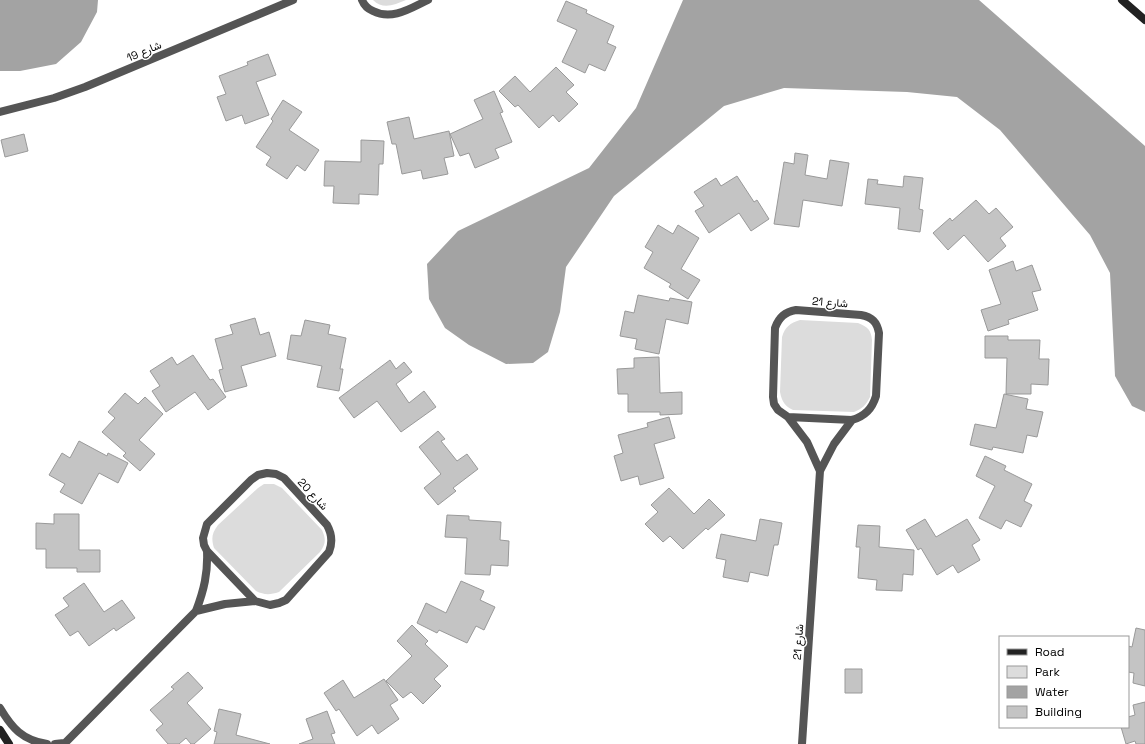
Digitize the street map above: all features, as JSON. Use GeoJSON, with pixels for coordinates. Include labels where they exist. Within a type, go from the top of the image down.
{"type":"FeatureCollection","features":[{"type":"Feature","properties":{"kind":"main road"},"geometry":{"type":"LineString","coordinates":[[1122,0],[1145,20]]}},
{"type":"Feature","properties":{"kind":"main road"},"geometry":{"type":"LineString","coordinates":[[0,730],[9,744]]}},
{"type":"Feature","properties":{"kind":"street","name":"شارع 19"},"geometry":{"type":"LineString","coordinates":[[0,112],[54,98],[85,87],[293,0]]}},
{"type":"Feature","properties":{"kind":"street"},"geometry":{"type":"LineString","coordinates":[[352,0],[362,1],[378,14],[387,15],[396,14],[428,0]]}},
{"type":"Feature","properties":{"kind":"street","name":"شارع 21"},"geometry":{"type":"LineString","coordinates":[[802,744],[820,471],[834,444],[852,420],[868,412],[873,404],[876,396],[879,333],[874,320],[861,314],[796,310],[789,311],[782,315],[777,321],[775,328],[774,404],[778,410],[788,417],[807,442],[820,471]]}},
{"type":"Feature","properties":{"kind":"street"},"geometry":{"type":"LineString","coordinates":[[788,417],[852,420]]}},
{"type":"Feature","properties":{"kind":"street","name":"شارع 20"},"geometry":{"type":"LineString","coordinates":[[55,744],[64,743],[196,610],[206,582],[208,566],[207,551],[203,538],[207,524],[251,480],[258,475],[267,473],[276,474],[284,478],[330,531],[332,545],[329,552],[286,600],[270,605],[255,600],[196,610]]}},
{"type":"Feature","properties":{"kind":"street"},"geometry":{"type":"LineString","coordinates":[[207,551],[255,600]]}},
{"type":"Feature","properties":{"kind":"street"},"geometry":{"type":"LineString","coordinates":[[0,708],[12,727],[23,736],[36,742],[47,744]]}},
{"type":"Feature","properties":{"kind":"green space"},"geometry":{"type":"Polygon","coordinates":[[[373,0],[406,0],[393,5],[385,6],[373,0]]]}},
{"type":"Feature","properties":{"kind":"green space"},"geometry":{"type":"Polygon","coordinates":[[[800,320],[858,323],[868,329],[872,340],[870,397],[862,408],[854,412],[793,410],[784,403],[780,392],[782,337],[788,326],[800,320]]]}},
{"type":"Feature","properties":{"kind":"green space"},"geometry":{"type":"Polygon","coordinates":[[[264,484],[274,484],[282,488],[322,530],[325,539],[320,552],[279,592],[270,594],[264,594],[256,591],[214,548],[213,541],[213,533],[218,525],[264,484]]]}},
{"type":"Feature","properties":{"kind":"water"},"geometry":{"type":"Polygon","coordinates":[[[0,0],[98,0],[97,12],[81,42],[56,64],[20,71],[0,71],[0,0]]]}},
{"type":"Feature","properties":{"kind":"water"},"geometry":{"type":"Polygon","coordinates":[[[683,0],[979,0],[1145,146],[1145,412],[1132,406],[1115,376],[1110,273],[1090,235],[1000,130],[957,97],[907,92],[784,88],[724,106],[614,196],[566,267],[560,312],[548,352],[533,363],[506,364],[469,345],[445,328],[429,299],[427,264],[458,231],[589,168],[636,108],[683,0]]]}},
{"type":"Feature","properties":{"kind":"building"},"geometry":{"type":"Polygon","coordinates":[[[566,1],[587,10],[586,13],[614,26],[607,43],[616,47],[605,71],[589,64],[585,73],[562,62],[577,30],[557,21],[566,1]]]}},
{"type":"Feature","properties":{"kind":"building"},"geometry":{"type":"Polygon","coordinates":[[[268,54],[276,75],[256,82],[269,115],[245,124],[242,115],[226,121],[217,97],[226,94],[219,76],[248,65],[247,62],[268,54]]]}},
{"type":"Feature","properties":{"kind":"building"},"geometry":{"type":"Polygon","coordinates":[[[556,67],[574,85],[566,92],[578,104],[559,122],[553,115],[539,128],[518,105],[515,107],[499,91],[515,76],[530,92],[556,67]]]}},
{"type":"Feature","properties":{"kind":"building"},"geometry":{"type":"Polygon","coordinates":[[[494,91],[503,112],[500,113],[512,142],[495,149],[499,158],[475,168],[469,153],[460,156],[450,134],[483,119],[474,100],[494,91]]]}},
{"type":"Feature","properties":{"kind":"building"},"geometry":{"type":"Polygon","coordinates":[[[283,100],[302,112],[289,130],[319,150],[305,171],[297,165],[287,179],[266,165],[271,157],[256,147],[273,121],[271,119],[283,100]]]}},
{"type":"Feature","properties":{"kind":"building"},"geometry":{"type":"Polygon","coordinates":[[[409,117],[414,139],[449,131],[454,156],[444,158],[448,174],[423,179],[421,170],[402,174],[396,144],[392,144],[387,122],[409,117]]]}},
{"type":"Feature","properties":{"kind":"building"},"geometry":{"type":"Polygon","coordinates":[[[24,134],[28,151],[5,157],[1,140],[24,134]]]}},
{"type":"Feature","properties":{"kind":"building"},"geometry":{"type":"Polygon","coordinates":[[[361,140],[384,141],[383,164],[379,164],[378,195],[359,194],[359,204],[333,203],[334,186],[324,186],[325,161],[361,162],[361,140]]]}},
{"type":"Feature","properties":{"kind":"building"},"geometry":{"type":"Polygon","coordinates":[[[795,153],[808,155],[805,175],[827,179],[830,160],[849,163],[842,206],[803,200],[799,227],[774,224],[784,162],[794,164],[795,153]]]}},
{"type":"Feature","properties":{"kind":"building"},"geometry":{"type":"Polygon","coordinates":[[[737,176],[754,202],[757,200],[769,219],[751,231],[739,213],[709,233],[695,211],[704,206],[694,192],[716,178],[721,186],[737,176]]]}},
{"type":"Feature","properties":{"kind":"building"},"geometry":{"type":"Polygon","coordinates":[[[904,176],[923,178],[919,209],[923,210],[920,232],[898,229],[900,208],[865,204],[868,179],[878,180],[877,184],[903,187],[904,176]]]}},
{"type":"Feature","properties":{"kind":"building"},"geometry":{"type":"Polygon","coordinates":[[[976,200],[989,214],[996,208],[1013,227],[1000,238],[1006,246],[988,262],[964,235],[948,250],[933,233],[950,218],[952,221],[976,200]]]}},
{"type":"Feature","properties":{"kind":"building"},"geometry":{"type":"Polygon","coordinates":[[[658,225],[673,234],[678,225],[699,238],[681,269],[700,280],[688,299],[669,287],[671,284],[644,268],[653,252],[645,247],[658,225]]]}},
{"type":"Feature","properties":{"kind":"building"},"geometry":{"type":"Polygon","coordinates":[[[1013,261],[1016,271],[1032,265],[1041,290],[1032,292],[1038,310],[1008,320],[1009,324],[988,331],[981,310],[1001,304],[989,270],[1013,261]]]}},
{"type":"Feature","properties":{"kind":"building"},"geometry":{"type":"Polygon","coordinates":[[[638,295],[669,301],[670,298],[692,302],[688,324],[666,319],[659,354],[635,349],[637,339],[620,336],[625,311],[634,313],[638,295]]]}},
{"type":"Feature","properties":{"kind":"building"},"geometry":{"type":"Polygon","coordinates":[[[255,318],[260,335],[269,332],[276,356],[241,366],[247,386],[225,392],[219,370],[223,369],[215,339],[233,334],[230,325],[255,318]]]}},
{"type":"Feature","properties":{"kind":"building"},"geometry":{"type":"Polygon","coordinates":[[[305,320],[330,325],[328,334],[346,338],[340,369],[343,369],[339,391],[317,387],[322,366],[287,359],[291,335],[301,336],[305,320]]]}},
{"type":"Feature","properties":{"kind":"building"},"geometry":{"type":"Polygon","coordinates":[[[985,336],[1008,336],[1008,340],[1040,340],[1039,359],[1049,359],[1048,385],[1031,384],[1031,394],[1006,394],[1007,358],[985,358],[985,336]]]}},
{"type":"Feature","properties":{"kind":"building"},"geometry":{"type":"Polygon","coordinates":[[[193,355],[210,380],[213,379],[226,397],[208,410],[195,392],[166,412],[152,391],[160,386],[150,371],[172,357],[177,365],[193,355]]]}},
{"type":"Feature","properties":{"kind":"building"},"geometry":{"type":"Polygon","coordinates":[[[659,357],[660,393],[682,392],[682,414],[660,415],[660,412],[628,412],[628,394],[618,394],[617,369],[634,368],[634,358],[659,357]]]}},
{"type":"Feature","properties":{"kind":"building"},"geometry":{"type":"Polygon","coordinates":[[[390,360],[396,369],[404,362],[412,372],[396,384],[409,403],[424,391],[436,407],[401,432],[377,401],[354,418],[339,398],[390,360]]]}},
{"type":"Feature","properties":{"kind":"building"},"geometry":{"type":"Polygon","coordinates":[[[125,393],[138,404],[145,397],[163,414],[139,440],[155,454],[140,471],[123,456],[126,453],[102,432],[115,418],[108,412],[125,393]]]}},
{"type":"Feature","properties":{"kind":"building"},"geometry":{"type":"Polygon","coordinates":[[[1004,394],[1028,399],[1026,409],[1043,412],[1037,437],[1027,435],[1023,453],[993,447],[992,450],[970,445],[975,424],[996,428],[1004,394]]]}},
{"type":"Feature","properties":{"kind":"building"},"geometry":{"type":"Polygon","coordinates":[[[669,417],[675,438],[654,444],[664,478],[640,485],[638,476],[621,481],[614,456],[623,453],[618,435],[648,427],[647,423],[669,417]]]}},
{"type":"Feature","properties":{"kind":"building"},"geometry":{"type":"Polygon","coordinates":[[[438,431],[445,439],[441,441],[457,461],[467,454],[478,469],[453,488],[456,491],[438,505],[424,488],[441,474],[419,447],[438,431]]]}},
{"type":"Feature","properties":{"kind":"building"},"geometry":{"type":"Polygon","coordinates":[[[79,441],[107,456],[108,453],[128,463],[118,483],[99,473],[82,504],[60,492],[65,484],[49,475],[62,453],[70,458],[79,441]]]}},
{"type":"Feature","properties":{"kind":"building"},"geometry":{"type":"Polygon","coordinates":[[[985,456],[1006,466],[1004,470],[1032,484],[1024,501],[1032,505],[1021,527],[1006,520],[1001,529],[979,518],[995,486],[976,476],[985,456]]]}},
{"type":"Feature","properties":{"kind":"building"},"geometry":{"type":"Polygon","coordinates":[[[669,488],[694,514],[709,499],[725,515],[708,530],[706,528],[683,549],[670,536],[663,542],[645,524],[658,512],[651,505],[669,488]]]}},
{"type":"Feature","properties":{"kind":"building"},"geometry":{"type":"Polygon","coordinates":[[[54,514],[79,514],[79,550],[100,550],[100,572],[77,572],[77,568],[46,568],[46,549],[36,549],[36,523],[54,524],[54,514]]]}},
{"type":"Feature","properties":{"kind":"building"},"geometry":{"type":"Polygon","coordinates":[[[447,515],[469,516],[469,520],[501,522],[500,540],[509,541],[508,566],[491,565],[490,575],[465,574],[467,538],[445,537],[447,515]]]}},
{"type":"Feature","properties":{"kind":"building"},"geometry":{"type":"Polygon","coordinates":[[[760,519],[782,523],[778,545],[774,545],[768,576],[750,572],[748,582],[723,577],[726,560],[716,558],[721,534],[756,541],[760,519]]]}},
{"type":"Feature","properties":{"kind":"building"},"geometry":{"type":"Polygon","coordinates":[[[925,519],[936,537],[967,519],[980,540],[972,545],[980,560],[958,573],[953,565],[937,575],[921,548],[918,550],[906,530],[925,519]]]}},
{"type":"Feature","properties":{"kind":"building"},"geometry":{"type":"Polygon","coordinates":[[[858,525],[880,526],[879,547],[914,550],[913,575],[903,574],[902,591],[876,590],[877,580],[858,578],[860,547],[856,547],[858,525]]]}},
{"type":"Feature","properties":{"kind":"building"},"geometry":{"type":"Polygon","coordinates":[[[461,581],[484,591],[480,600],[495,607],[484,630],[476,626],[467,643],[439,630],[437,633],[417,623],[426,603],[446,613],[461,581]]]}},
{"type":"Feature","properties":{"kind":"building"},"geometry":{"type":"Polygon","coordinates":[[[84,583],[104,612],[122,600],[135,618],[116,631],[114,628],[89,646],[78,631],[70,636],[55,615],[69,606],[63,598],[84,583]]]}},
{"type":"Feature","properties":{"kind":"building"},"geometry":{"type":"Polygon","coordinates":[[[412,625],[428,641],[425,644],[448,666],[434,679],[441,686],[423,704],[411,692],[403,698],[386,681],[412,656],[397,641],[412,625]]]}},
{"type":"Feature","properties":{"kind":"building"},"geometry":{"type":"Polygon","coordinates":[[[1136,628],[1145,630],[1145,686],[1133,683],[1134,673],[1129,672],[1129,646],[1132,647],[1136,628]]]}},
{"type":"Feature","properties":{"kind":"building"},"geometry":{"type":"Polygon","coordinates":[[[845,669],[862,669],[862,693],[845,693],[845,669]]]}},
{"type":"Feature","properties":{"kind":"building"},"geometry":{"type":"Polygon","coordinates":[[[188,672],[203,688],[187,703],[211,729],[194,744],[191,744],[186,738],[179,744],[168,744],[156,730],[163,724],[150,710],[174,689],[171,687],[188,672]]]}},
{"type":"Feature","properties":{"kind":"building"},"geometry":{"type":"Polygon","coordinates":[[[384,679],[398,700],[390,705],[399,719],[378,734],[372,725],[357,736],[339,709],[336,711],[324,693],[343,680],[354,698],[384,679]]]}},
{"type":"Feature","properties":{"kind":"building"},"geometry":{"type":"Polygon","coordinates":[[[1145,702],[1145,744],[1136,744],[1135,741],[1126,744],[1121,728],[1129,728],[1129,717],[1135,715],[1133,705],[1145,702]]]}},
{"type":"Feature","properties":{"kind":"building"},"geometry":{"type":"Polygon","coordinates":[[[219,709],[241,714],[236,735],[270,744],[214,744],[217,732],[214,731],[219,709]]]}},
{"type":"Feature","properties":{"kind":"building"},"geometry":{"type":"Polygon","coordinates":[[[327,711],[335,733],[331,734],[335,744],[299,744],[313,739],[306,719],[327,711]]]}}]}
